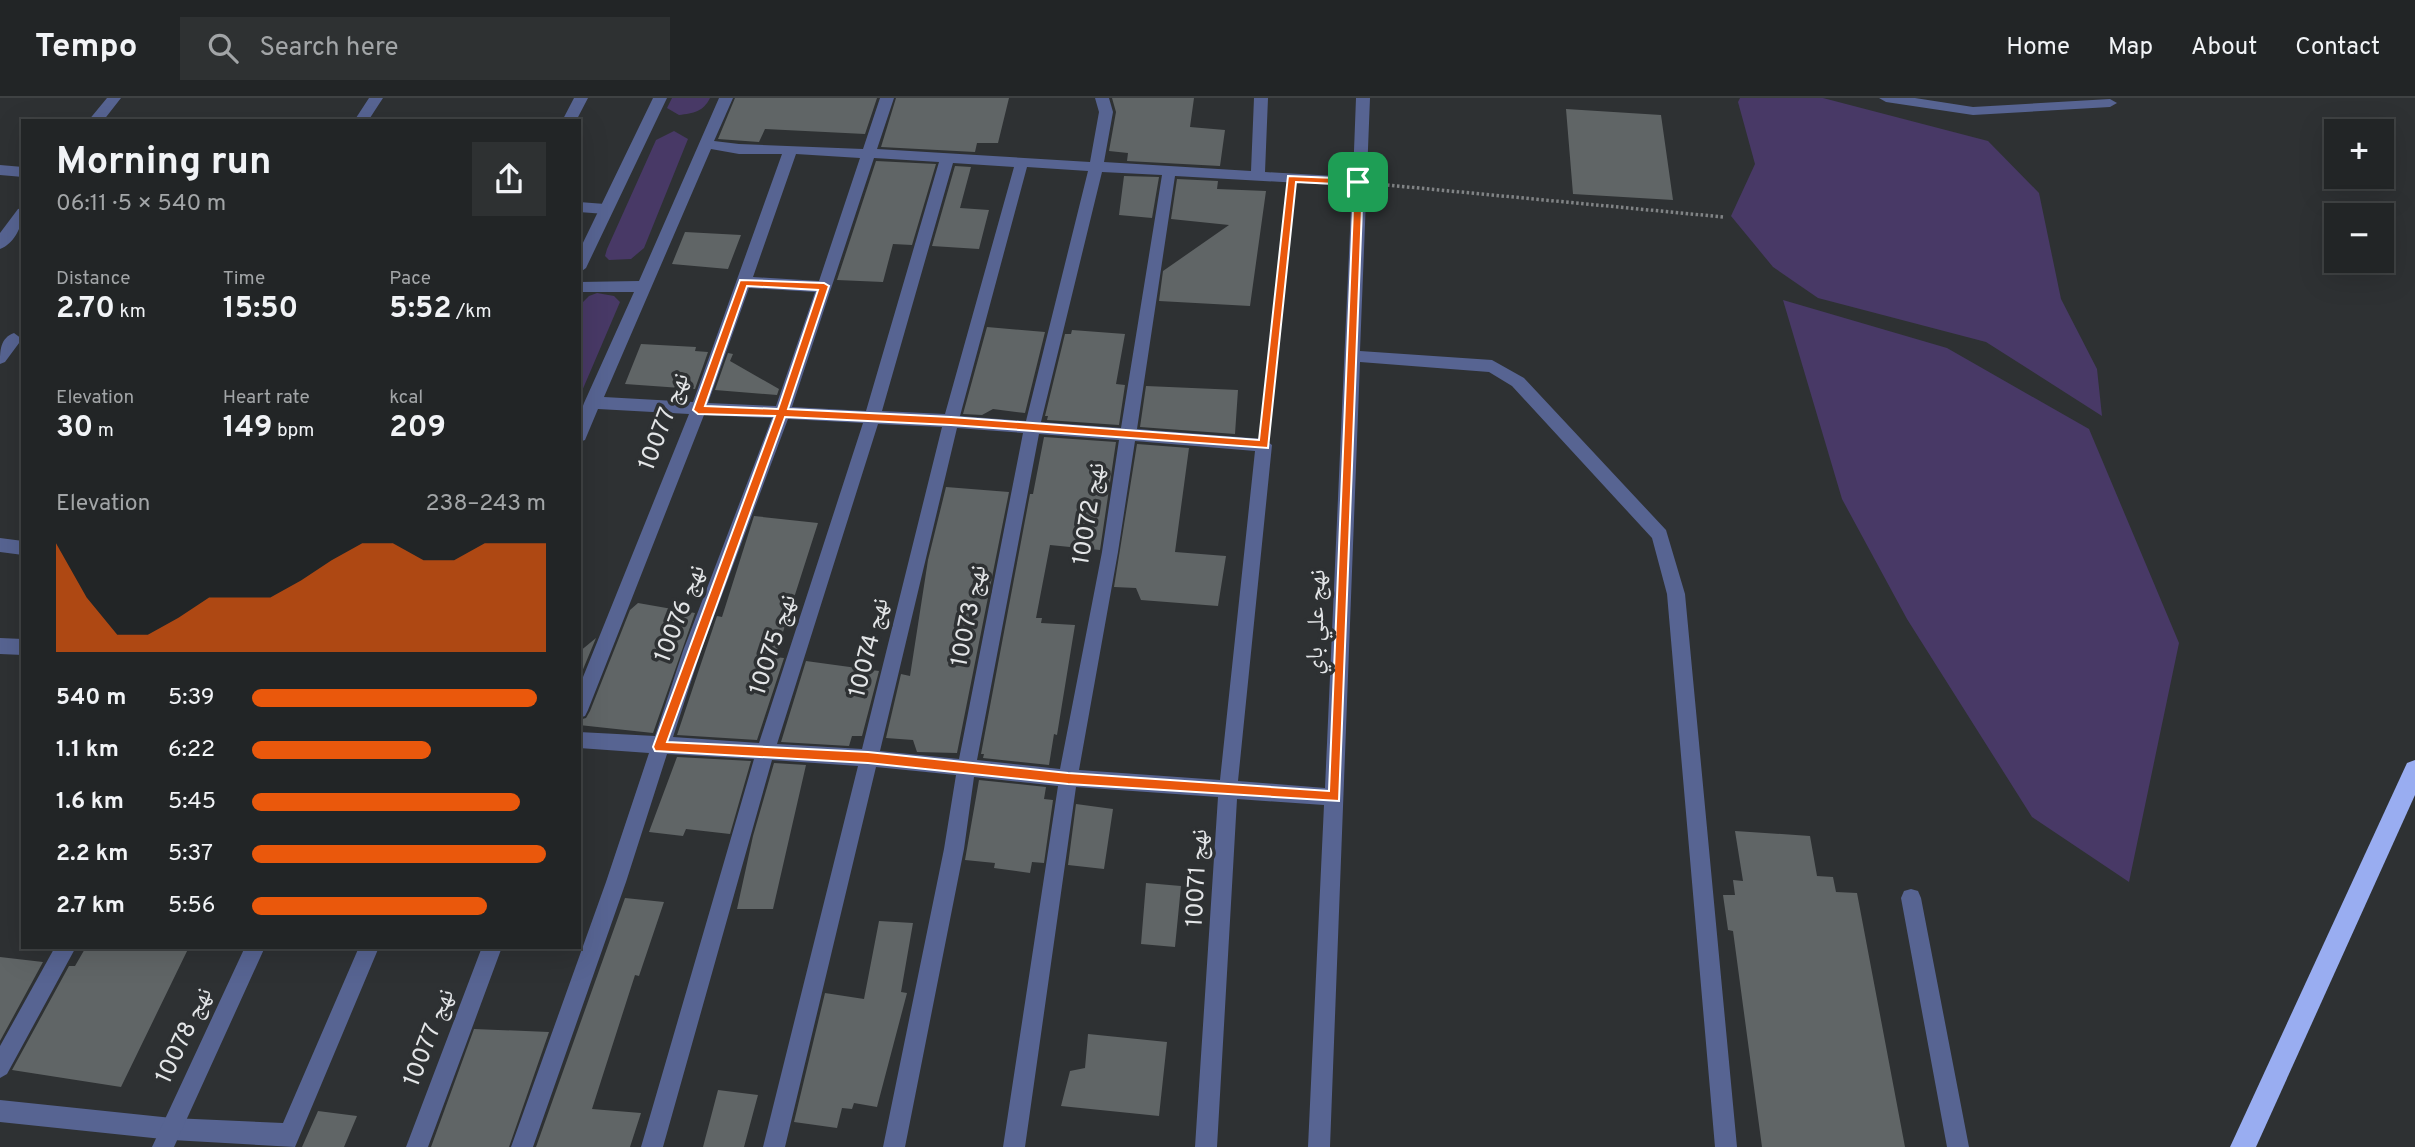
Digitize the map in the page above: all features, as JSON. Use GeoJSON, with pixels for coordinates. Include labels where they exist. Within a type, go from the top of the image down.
{"type":"FeatureCollection","features":[{"type":"Feature","properties":{"kind":"highway"},"geometry":{"type":"LineString","coordinates":[[2243,1147],[2415,770]]}},
{"type":"Feature","properties":{"kind":"street"},"geometry":{"type":"LineString","coordinates":[[97,119],[114,98]]}},
{"type":"Feature","properties":{"kind":"street"},"geometry":{"type":"LineString","coordinates":[[362,119],[376,98]]}},
{"type":"Feature","properties":{"kind":"street"},"geometry":{"type":"LineString","coordinates":[[570,119],[581,98]]}},
{"type":"Feature","properties":{"kind":"street"},"geometry":{"type":"LineString","coordinates":[[581,263],[660,98]]}},
{"type":"Feature","properties":{"kind":"street"},"geometry":{"type":"LineString","coordinates":[[581,431],[726,98]]}},
{"type":"Feature","properties":{"kind":"street","name":"نهج 10076"},"geometry":{"type":"LineString","coordinates":[[522,1147],[616,882],[659,747],[782,413],[887,98]]}},
{"type":"Feature","properties":{"kind":"street","name":"نهج 10073"},"geometry":{"type":"LineString","coordinates":[[894,1147],[954,849],[966,768],[1032,428],[1096,167],[1106,112],[1101,98]]}},
{"type":"Feature","properties":{"kind":"street"},"geometry":{"type":"LineString","coordinates":[[1258,177],[1261,98]]}},
{"type":"Feature","properties":{"kind":"street","name":"نهج علي باي"},"geometry":{"type":"LineString","coordinates":[[1320,1147],[1363,98]]}},
{"type":"Feature","properties":{"kind":"street"},"geometry":{"type":"LineString","coordinates":[[1886,98],[1973,111],[2110,103]]}},
{"type":"Feature","properties":{"kind":"street"},"geometry":{"type":"LineString","coordinates":[[706,144],[739,149],[791,149],[1358,182]]}},
{"type":"Feature","properties":{"kind":"street","name":"نهج 10077"},"geometry":{"type":"LineString","coordinates":[[581,705],[698,410],[791,149]]}},
{"type":"Feature","properties":{"kind":"street","name":"نهج 10075"},"geometry":{"type":"LineString","coordinates":[[652,1147],[765,754],[872,418],[947,159]]}},
{"type":"Feature","properties":{"kind":"street","name":"نهج 10074"},"geometry":{"type":"LineString","coordinates":[[774,1147],[951,421],[1022,162]]}},
{"type":"Feature","properties":{"kind":"street"},"geometry":{"type":"LineString","coordinates":[[0,170],[21,172]]}},
{"type":"Feature","properties":{"kind":"street","name":"نهج 10072"},"geometry":{"type":"LineString","coordinates":[[1014,1147],[1068,778],[1110,552],[1169,173]]}},
{"type":"Feature","properties":{"kind":"street"},"geometry":{"type":"LineString","coordinates":[[581,207],[605,209]]}},
{"type":"Feature","properties":{"kind":"street"},"geometry":{"type":"LineString","coordinates":[[0,244],[21,216]]}},
{"type":"Feature","properties":{"kind":"street"},"geometry":{"type":"LineString","coordinates":[[744,282],[824,286]]}},
{"type":"Feature","properties":{"kind":"street"},"geometry":{"type":"LineString","coordinates":[[581,287],[643,286]]}},
{"type":"Feature","properties":{"kind":"street"},"geometry":{"type":"LineString","coordinates":[[0,358],[12,339]]}},
{"type":"Feature","properties":{"kind":"street"},"geometry":{"type":"LineString","coordinates":[[1352,356],[1492,366],[1518,382],[1660,535],[1676,594],[1726,1147]]}},
{"type":"Feature","properties":{"kind":"street"},"geometry":{"type":"LineString","coordinates":[[592,403],[951,421],[1264,445]]}},
{"type":"Feature","properties":{"kind":"street","name":"نهج 10071"},"geometry":{"type":"LineString","coordinates":[[1206,1147],[1228,791],[1264,445]]}},
{"type":"Feature","properties":{"kind":"street"},"geometry":{"type":"LineString","coordinates":[[0,545],[21,548]]}},
{"type":"Feature","properties":{"kind":"street"},"geometry":{"type":"LineString","coordinates":[[0,646],[21,648]]}},
{"type":"Feature","properties":{"kind":"street"},"geometry":{"type":"LineString","coordinates":[[581,740],[765,754],[868,758],[1068,778],[1335,797]]}},
{"type":"Feature","properties":{"kind":"street"},"geometry":{"type":"LineString","coordinates":[[1911,898],[1958,1147]]}},
{"type":"Feature","properties":{"kind":"street"},"geometry":{"type":"LineString","coordinates":[[0,1067],[64,949]]}},
{"type":"Feature","properties":{"kind":"street","name":"نهج 10078"},"geometry":{"type":"LineString","coordinates":[[167,1138],[254,949]]}},
{"type":"Feature","properties":{"kind":"street"},"geometry":{"type":"LineString","coordinates":[[0,1111],[167,1138],[287,1141],[368,949]]}},
{"type":"Feature","properties":{"kind":"street","name":"نهج 10077"},"geometry":{"type":"LineString","coordinates":[[418,1147],[491,949]]}},
{"type":"Feature","properties":{"kind":"path"},"geometry":{"type":"LineString","coordinates":[[1264,445],[1292,179]]}},
{"type":"Feature","properties":{"kind":"path"},"geometry":{"type":"LineString","coordinates":[[1358,182],[1723,217]]}},
{"type":"Feature","properties":{"kind":"shaded area"},"geometry":{"type":"Polygon","coordinates":[[[672,98],[710,98],[698,111],[679,115],[667,108],[672,98]]]}},
{"type":"Feature","properties":{"kind":"shaded area"},"geometry":{"type":"Polygon","coordinates":[[[1740,98],[1823,98],[1988,141],[2039,193],[2061,299],[2097,369],[2102,416],[1986,342],[1818,298],[1773,267],[1731,216],[1755,164],[1738,102],[1740,98]]]}},
{"type":"Feature","properties":{"kind":"shaded area"},"geometry":{"type":"Polygon","coordinates":[[[674,131],[688,139],[644,248],[631,259],[609,260],[605,256],[607,249],[656,140],[674,131]]]}},
{"type":"Feature","properties":{"kind":"shaded area"},"geometry":{"type":"Polygon","coordinates":[[[597,293],[614,296],[620,302],[581,393],[581,304],[597,293]]]}},
{"type":"Feature","properties":{"kind":"shaded area"},"geometry":{"type":"Polygon","coordinates":[[[1783,300],[1947,348],[2089,429],[2179,643],[2129,882],[2032,817],[1907,619],[1842,499],[1783,300]]]}},
{"type":"Feature","properties":{"kind":"building"},"geometry":{"type":"Polygon","coordinates":[[[735,98],[877,98],[865,134],[765,129],[759,142],[718,139],[735,98]]]}},
{"type":"Feature","properties":{"kind":"building"},"geometry":{"type":"Polygon","coordinates":[[[896,98],[1009,98],[998,143],[977,143],[975,152],[881,147],[896,98]]]}},
{"type":"Feature","properties":{"kind":"building"},"geometry":{"type":"Polygon","coordinates":[[[1112,98],[1194,98],[1190,127],[1225,130],[1220,166],[1127,161],[1128,153],[1109,151],[1116,112],[1112,98]]]}},
{"type":"Feature","properties":{"kind":"building"},"geometry":{"type":"Polygon","coordinates":[[[1566,109],[1661,115],[1673,200],[1573,194],[1566,109]]]}},
{"type":"Feature","properties":{"kind":"building"},"geometry":{"type":"Polygon","coordinates":[[[876,161],[936,164],[912,245],[893,244],[883,282],[837,280],[876,161]]]}},
{"type":"Feature","properties":{"kind":"building"},"geometry":{"type":"Polygon","coordinates":[[[955,166],[971,167],[960,208],[989,210],[979,249],[932,246],[955,166]]]}},
{"type":"Feature","properties":{"kind":"building"},"geometry":{"type":"Polygon","coordinates":[[[1124,176],[1159,177],[1152,218],[1119,215],[1124,176]]]}},
{"type":"Feature","properties":{"kind":"building"},"geometry":{"type":"Polygon","coordinates":[[[1177,179],[1218,181],[1217,189],[1266,191],[1250,306],[1159,301],[1163,271],[1229,225],[1171,219],[1177,179]]]}},
{"type":"Feature","properties":{"kind":"building"},"geometry":{"type":"Polygon","coordinates":[[[685,232],[741,235],[728,269],[672,264],[685,232]]]}},
{"type":"Feature","properties":{"kind":"building"},"geometry":{"type":"Polygon","coordinates":[[[987,327],[1045,332],[1025,413],[993,409],[982,415],[963,414],[987,327]]]}},
{"type":"Feature","properties":{"kind":"building"},"geometry":{"type":"Polygon","coordinates":[[[1072,330],[1125,334],[1116,384],[1125,385],[1119,425],[1047,420],[1048,416],[1045,416],[1065,334],[1071,334],[1072,330]]]}},
{"type":"Feature","properties":{"kind":"building"},"geometry":{"type":"Polygon","coordinates":[[[641,344],[696,347],[695,351],[708,352],[695,389],[625,384],[641,344]]]}},
{"type":"Feature","properties":{"kind":"building"},"geometry":{"type":"Polygon","coordinates":[[[728,353],[733,354],[730,361],[779,389],[777,395],[715,390],[728,353]]]}},
{"type":"Feature","properties":{"kind":"building"},"geometry":{"type":"Polygon","coordinates":[[[1146,386],[1238,390],[1235,434],[1140,427],[1146,386]]]}},
{"type":"Feature","properties":{"kind":"building"},"geometry":{"type":"Polygon","coordinates":[[[1044,437],[1116,442],[1100,550],[1050,545],[1036,618],[1042,618],[1041,623],[1075,625],[1057,735],[1054,734],[1049,765],[983,758],[984,754],[981,754],[1030,494],[1033,494],[1044,437]]]}},
{"type":"Feature","properties":{"kind":"building"},"geometry":{"type":"Polygon","coordinates":[[[1137,444],[1189,448],[1175,552],[1226,556],[1218,606],[1141,600],[1136,588],[1114,587],[1137,444]]]}},
{"type":"Feature","properties":{"kind":"building"},"geometry":{"type":"Polygon","coordinates":[[[946,487],[1009,492],[957,753],[917,752],[913,740],[886,738],[901,674],[910,676],[928,560],[946,487]]]}},
{"type":"Feature","properties":{"kind":"building"},"geometry":{"type":"Polygon","coordinates":[[[754,516],[818,523],[775,657],[784,658],[757,740],[677,735],[717,616],[722,617],[754,516]]]}},
{"type":"Feature","properties":{"kind":"building"},"geometry":{"type":"Polygon","coordinates":[[[638,603],[695,613],[653,733],[581,725],[581,719],[586,718],[590,711],[630,610],[638,603]]]}},
{"type":"Feature","properties":{"kind":"building"},"geometry":{"type":"Polygon","coordinates":[[[596,638],[581,674],[581,650],[596,638]]]}},
{"type":"Feature","properties":{"kind":"building"},"geometry":{"type":"Polygon","coordinates":[[[806,661],[879,671],[862,736],[852,736],[849,746],[781,742],[806,661]]]}},
{"type":"Feature","properties":{"kind":"building"},"geometry":{"type":"Polygon","coordinates":[[[677,757],[751,761],[730,834],[686,829],[683,836],[649,832],[677,757]]]}},
{"type":"Feature","properties":{"kind":"building"},"geometry":{"type":"Polygon","coordinates":[[[774,763],[806,765],[773,909],[737,909],[753,836],[774,763]]]}},
{"type":"Feature","properties":{"kind":"building"},"geometry":{"type":"Polygon","coordinates":[[[979,780],[1046,787],[1044,799],[1053,800],[1044,863],[1032,862],[1030,873],[994,868],[995,863],[965,860],[979,780]]]}},
{"type":"Feature","properties":{"kind":"building"},"geometry":{"type":"Polygon","coordinates":[[[1076,804],[1113,809],[1104,869],[1068,865],[1076,804]]]}},
{"type":"Feature","properties":{"kind":"building"},"geometry":{"type":"Polygon","coordinates":[[[1735,831],[1810,836],[1817,876],[1833,877],[1836,892],[1857,893],[1905,1147],[1762,1147],[1733,931],[1728,930],[1723,895],[1735,895],[1733,880],[1743,881],[1735,831]]]}},
{"type":"Feature","properties":{"kind":"building"},"geometry":{"type":"Polygon","coordinates":[[[1146,883],[1181,886],[1175,947],[1141,944],[1146,883]]]}},
{"type":"Feature","properties":{"kind":"building"},"geometry":{"type":"Polygon","coordinates":[[[625,898],[664,902],[639,976],[635,975],[592,1109],[641,1113],[630,1147],[536,1147],[625,898]]]}},
{"type":"Feature","properties":{"kind":"building"},"geometry":{"type":"Polygon","coordinates":[[[879,921],[913,923],[901,992],[907,993],[877,1107],[854,1103],[852,1109],[842,1108],[837,1128],[794,1122],[825,993],[864,999],[879,921]]]}},
{"type":"Feature","properties":{"kind":"building"},"geometry":{"type":"Polygon","coordinates":[[[85,949],[188,949],[121,1087],[12,1070],[69,966],[75,966],[85,949]]]}},
{"type":"Feature","properties":{"kind":"building"},"geometry":{"type":"Polygon","coordinates":[[[0,957],[43,962],[0,1041],[0,957]]]}},
{"type":"Feature","properties":{"kind":"building"},"geometry":{"type":"Polygon","coordinates":[[[474,1029],[549,1032],[509,1147],[431,1147],[474,1029]]]}},
{"type":"Feature","properties":{"kind":"building"},"geometry":{"type":"Polygon","coordinates":[[[1088,1034],[1167,1042],[1159,1116],[1061,1106],[1070,1071],[1085,1068],[1088,1034]]]}},
{"type":"Feature","properties":{"kind":"building"},"geometry":{"type":"Polygon","coordinates":[[[718,1090],[758,1095],[744,1147],[703,1147],[718,1090]]]}},
{"type":"Feature","properties":{"kind":"building"},"geometry":{"type":"Polygon","coordinates":[[[318,1111],[357,1116],[344,1147],[302,1147],[318,1111]]]}},
{"type":"Feature","properties":{"kind":"route"},"geometry":{"type":"LineString","coordinates":[[1358,182],[1292,179],[1264,445],[951,421],[782,413],[698,410],[744,282],[824,286],[782,413],[692,651],[659,747],[868,758],[1068,778],[1335,797],[1358,182]]}}]}
